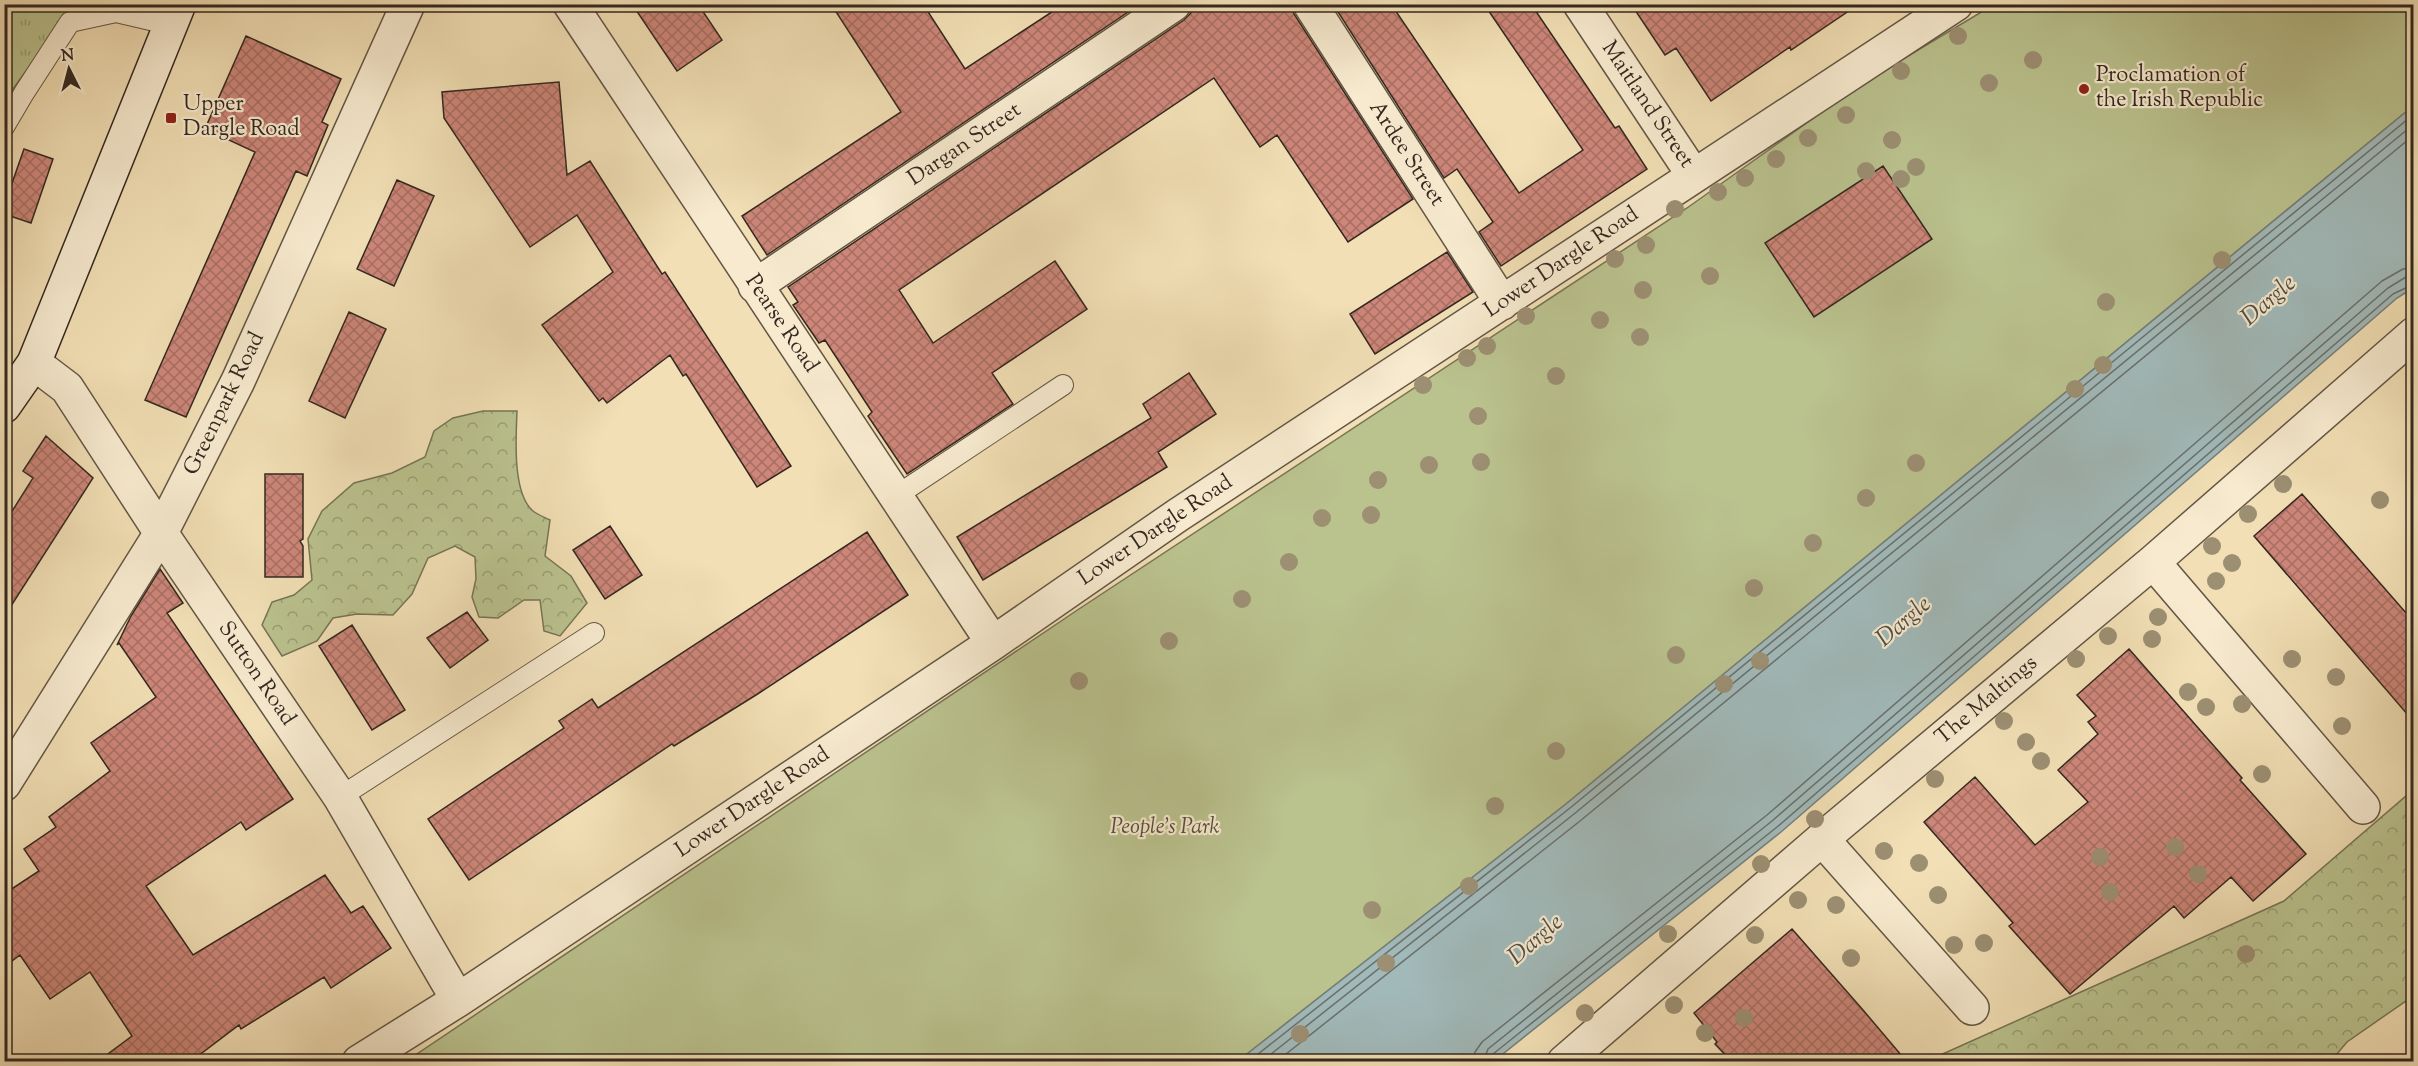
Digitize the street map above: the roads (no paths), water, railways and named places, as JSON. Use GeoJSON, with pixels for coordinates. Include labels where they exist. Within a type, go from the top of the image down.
{"type":"FeatureCollection","features":[{"type":"Feature","properties":{"kind":"street","name":"Greenpark Road"},"geometry":{"type":"LineString","coordinates":[[4,784],[161,533],[238,381],[408,4]]}},
{"type":"Feature","properties":{"kind":"street","name":"Pearse Road"},"geometry":{"type":"LineString","coordinates":[[570,4],[993,643]]}},
{"type":"Feature","properties":{"kind":"street","name":"Dargan Street"},"geometry":{"type":"LineString","coordinates":[[755,286],[1174,4]]}},
{"type":"Feature","properties":{"kind":"street","name":"Ardee Street"},"geometry":{"type":"LineString","coordinates":[[1310,4],[1502,303]]}},
{"type":"Feature","properties":{"kind":"street","name":"Maitland Street"},"geometry":{"type":"LineString","coordinates":[[1580,4],[1694,176]]}},
{"type":"Feature","properties":{"kind":"street","name":"Lower Dargle Road"},"geometry":{"type":"LineString","coordinates":[[359,1062],[458,1000],[993,643],[1178,515],[1956,4]]}},
{"type":"Feature","properties":{"kind":"street"},"geometry":{"type":"LineString","coordinates":[[4,406],[34,363],[175,15]]}},
{"type":"Feature","properties":{"kind":"street","name":"The Maltings"},"geometry":{"type":"LineString","coordinates":[[1564,1062],[1822,839],[2153,562],[2414,334]]}},
{"type":"Feature","properties":{"kind":"street","name":"Sutton Road"},"geometry":{"type":"LineString","coordinates":[[34,363],[67,388],[161,533],[340,797],[458,1000]]}},
{"type":"Feature","properties":{"kind":"street"},"geometry":{"type":"LineString","coordinates":[[2153,562],[2363,807]]}},
{"type":"Feature","properties":{"kind":"street"},"geometry":{"type":"LineString","coordinates":[[1822,839],[1972,1008]]}},
{"type":"Feature","properties":{"kind":"lane"},"geometry":{"type":"LineString","coordinates":[[4,128],[70,22],[116,12],[175,15]]}},
{"type":"Feature","properties":{"kind":"lane"},"geometry":{"type":"LineString","coordinates":[[896,496],[1063,385]]}},
{"type":"Feature","properties":{"kind":"lane"},"geometry":{"type":"LineString","coordinates":[[340,797],[594,633]]}},
{"type":"Feature","properties":{"kind":"water","name":"Dargle"},"geometry":{"type":"Polygon","coordinates":[[[2413,106],[2413,288],[2397,298],[1781,832],[1494,1061],[1238,1061],[1566,804],[2413,106]]]}},
{"type":"Feature","properties":{"kind":"place","name":"Proclamation of the Irish Republic"},"geometry":{"type":"Point","coordinates":[2084,89]}},
{"type":"Feature","properties":{"kind":"place","name":"Upper Dargle Road"},"geometry":{"type":"Point","coordinates":[171,118]}},
{"type":"Feature","properties":{"kind":"park label","name":"People's Park"},"geometry":{"type":"Point","coordinates":[1165,828]}}]}
